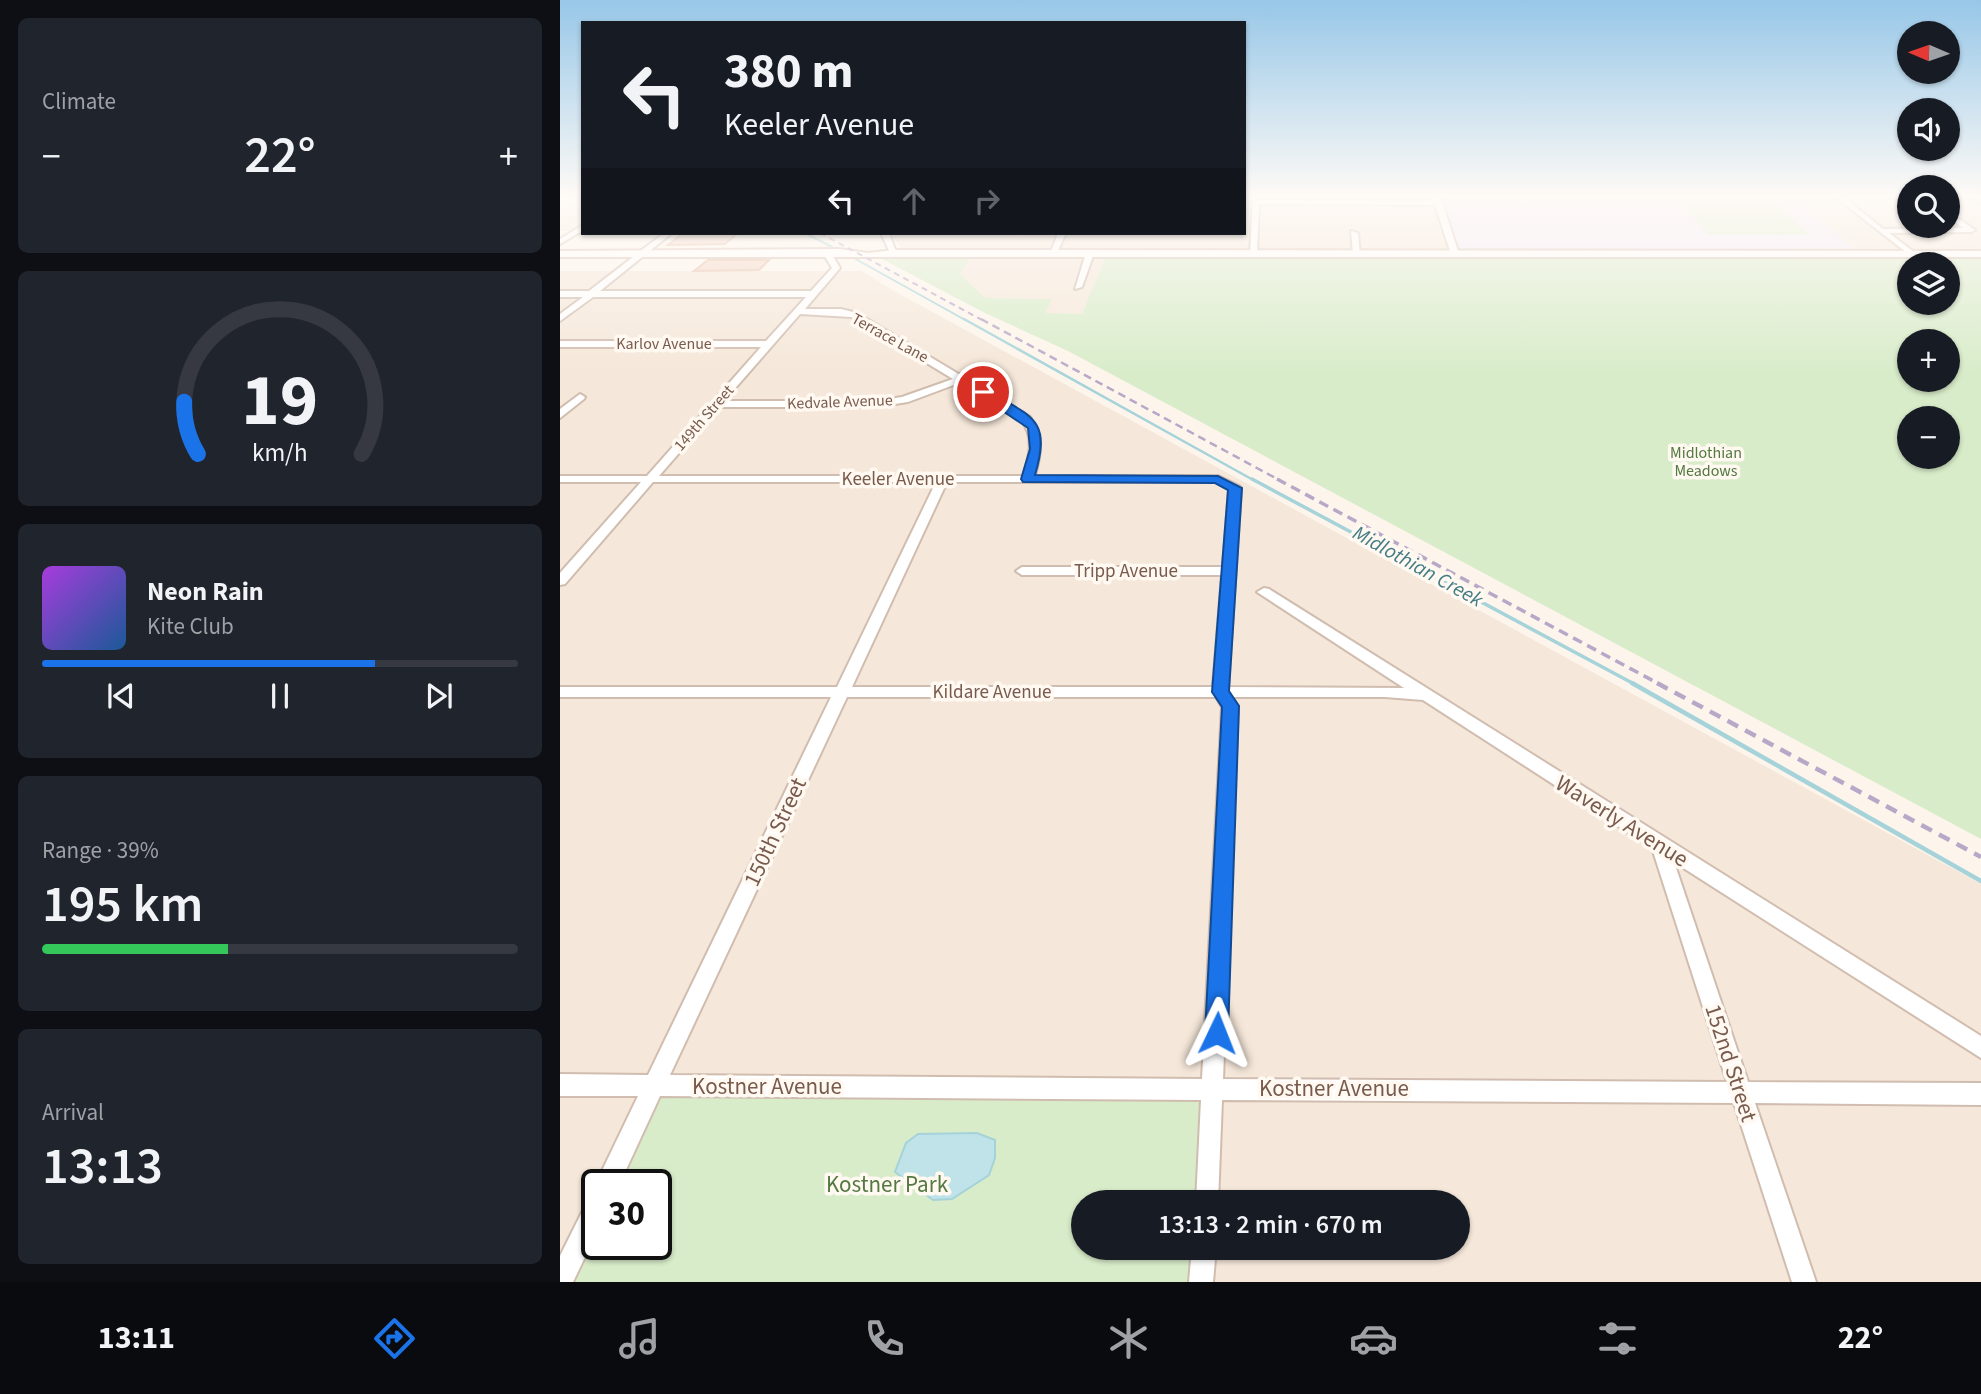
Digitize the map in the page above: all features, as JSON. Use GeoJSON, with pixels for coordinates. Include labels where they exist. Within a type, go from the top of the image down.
{"type":"FeatureCollection","features":[{"type":"Feature","properties":{"kind":"street"},"geometry":{"type":"LineString","coordinates":[[560,318],[641,256]]}},
{"type":"Feature","properties":{"kind":"street","name":"149th Street"},"geometry":{"type":"LineString","coordinates":[[560,581],[836,268],[829,256]]}},
{"type":"Feature","properties":{"kind":"street"},"geometry":{"type":"LineString","coordinates":[[1078,288],[1089,256]]}},
{"type":"Feature","properties":{"kind":"street"},"geometry":{"type":"LineString","coordinates":[[560,294],[813,294]]}},
{"type":"Feature","properties":{"kind":"street","name":"Terrace Lane"},"geometry":{"type":"LineString","coordinates":[[798,311],[855,315],[1026,419],[1034,428],[1037,449],[1028,479]]}},
{"type":"Feature","properties":{"kind":"street","name":"Karlov Avenue"},"geometry":{"type":"LineString","coordinates":[[560,344],[769,344]]}},
{"type":"Feature","properties":{"kind":"street","name":"Kedvale Avenue"},"geometry":{"type":"LineString","coordinates":[[716,404],[875,404],[904,400],[961,379]]}},
{"type":"Feature","properties":{"kind":"street"},"geometry":{"type":"LineString","coordinates":[[560,415],[580,397]]}},
{"type":"Feature","properties":{"kind":"street","name":"Keeler Avenue"},"geometry":{"type":"LineString","coordinates":[[560,479],[1218,480],[1235,488],[1230,571]]}},
{"type":"Feature","properties":{"kind":"street","name":"150th Street"},"geometry":{"type":"LineString","coordinates":[[615,1169],[943,479]]}},
{"type":"Feature","properties":{"kind":"street","name":"Tripp Avenue"},"geometry":{"type":"LineString","coordinates":[[1022,571],[1230,571]]}},
{"type":"Feature","properties":{"kind":"street"},"geometry":{"type":"LineString","coordinates":[[1208,1190],[1230,706],[1220,692],[1230,571]]}},
{"type":"Feature","properties":{"kind":"street","name":"Waverly Avenue"},"geometry":{"type":"LineString","coordinates":[[1264,592],[1981,1048]]}},
{"type":"Feature","properties":{"kind":"street","name":"Kildare Avenue"},"geometry":{"type":"LineString","coordinates":[[560,692],[1220,692],[1424,695]]}},
{"type":"Feature","properties":{"kind":"street","name":"152nd Street"},"geometry":{"type":"LineString","coordinates":[[1659,844],[1804,1282]]}},
{"type":"Feature","properties":{"kind":"street","name":"Kostner Avenue"},"geometry":{"type":"LineString","coordinates":[[560,1085],[1214,1087],[1981,1094]]}},
{"type":"Feature","properties":{"kind":"street"},"geometry":{"type":"LineString","coordinates":[[560,1282],[581,1239]]}},
{"type":"Feature","properties":{"kind":"street"},"geometry":{"type":"LineString","coordinates":[[1202,1282],[1203,1260]]}},
{"type":"Feature","properties":{"kind":"shaded area"},"geometry":{"type":"Polygon","coordinates":[[[970,256],[1106,256],[1082,314],[1045,313],[1051,299],[985,298],[960,274],[970,256]]]}},
{"type":"Feature","properties":{"kind":"shaded area"},"geometry":{"type":"Polygon","coordinates":[[[560,271],[862,271],[894,291],[1981,884],[1981,1282],[560,1282],[560,271]]]}},
{"type":"Feature","properties":{"kind":"green space","name":"Midlothian Meadows"},"geometry":{"type":"Polygon","coordinates":[[[971,256],[960,274],[985,298],[1052,299],[1045,313],[1082,314],[1106,256],[1897,258],[1897,315],[1960,315],[1960,258],[1981,258],[1981,839],[1068,351],[985,313],[882,259],[971,256]]]}},
{"type":"Feature","properties":{"kind":"green space","name":"Kostner Park"},"geometry":{"type":"Polygon","coordinates":[[[655,1085],[1214,1088],[1208,1190],[1071,1190],[1071,1260],[1203,1260],[1202,1282],[560,1282],[581,1239],[581,1260],[672,1260],[672,1169],[615,1169],[655,1085]]]}},
{"type":"Feature","properties":{"kind":"water"},"geometry":{"type":"Polygon","coordinates":[[[977,1133],[995,1140],[995,1158],[989,1175],[952,1199],[933,1200],[895,1172],[906,1143],[918,1134],[977,1133]]]}},
{"type":"Feature","properties":{"kind":"building"},"geometry":{"type":"Polygon","coordinates":[[[708,260],[769,260],[759,270],[694,271],[708,260]]]}},
{"type":"Feature","properties":{"kind":"waterway","name":"Midlothian Creek"},"geometry":{"type":"LineString","coordinates":[[852,257],[967,321]]}},
{"type":"Feature","properties":{"kind":"waterway","name":"Midlothian Creek"},"geometry":{"type":"LineString","coordinates":[[964,319],[1255,481]]}},
{"type":"Feature","properties":{"kind":"waterway","name":"Midlothian Creek"},"geometry":{"type":"LineString","coordinates":[[1252,479],[1636,685]]}},
{"type":"Feature","properties":{"kind":"waterway","name":"Midlothian Creek"},"geometry":{"type":"LineString","coordinates":[[1632,683],[1981,881]]}},
{"type":"Feature","properties":{"kind":"railway"},"geometry":{"type":"LineString","coordinates":[[863,256],[984,321]]}},
{"type":"Feature","properties":{"kind":"railway"},"geometry":{"type":"LineString","coordinates":[[981,319],[1281,481]]}},
{"type":"Feature","properties":{"kind":"railway"},"geometry":{"type":"LineString","coordinates":[[1277,479],[1661,685]]}},
{"type":"Feature","properties":{"kind":"railway"},"geometry":{"type":"LineString","coordinates":[[1657,683],[1981,857]]}},
{"type":"Feature","properties":{"kind":"route"},"geometry":{"type":"LineString","coordinates":[[983,392],[1026,419],[1034,428],[1037,449],[1028,479],[1218,480],[1235,488],[1220,692],[1230,706],[1217,1033]]}}]}
